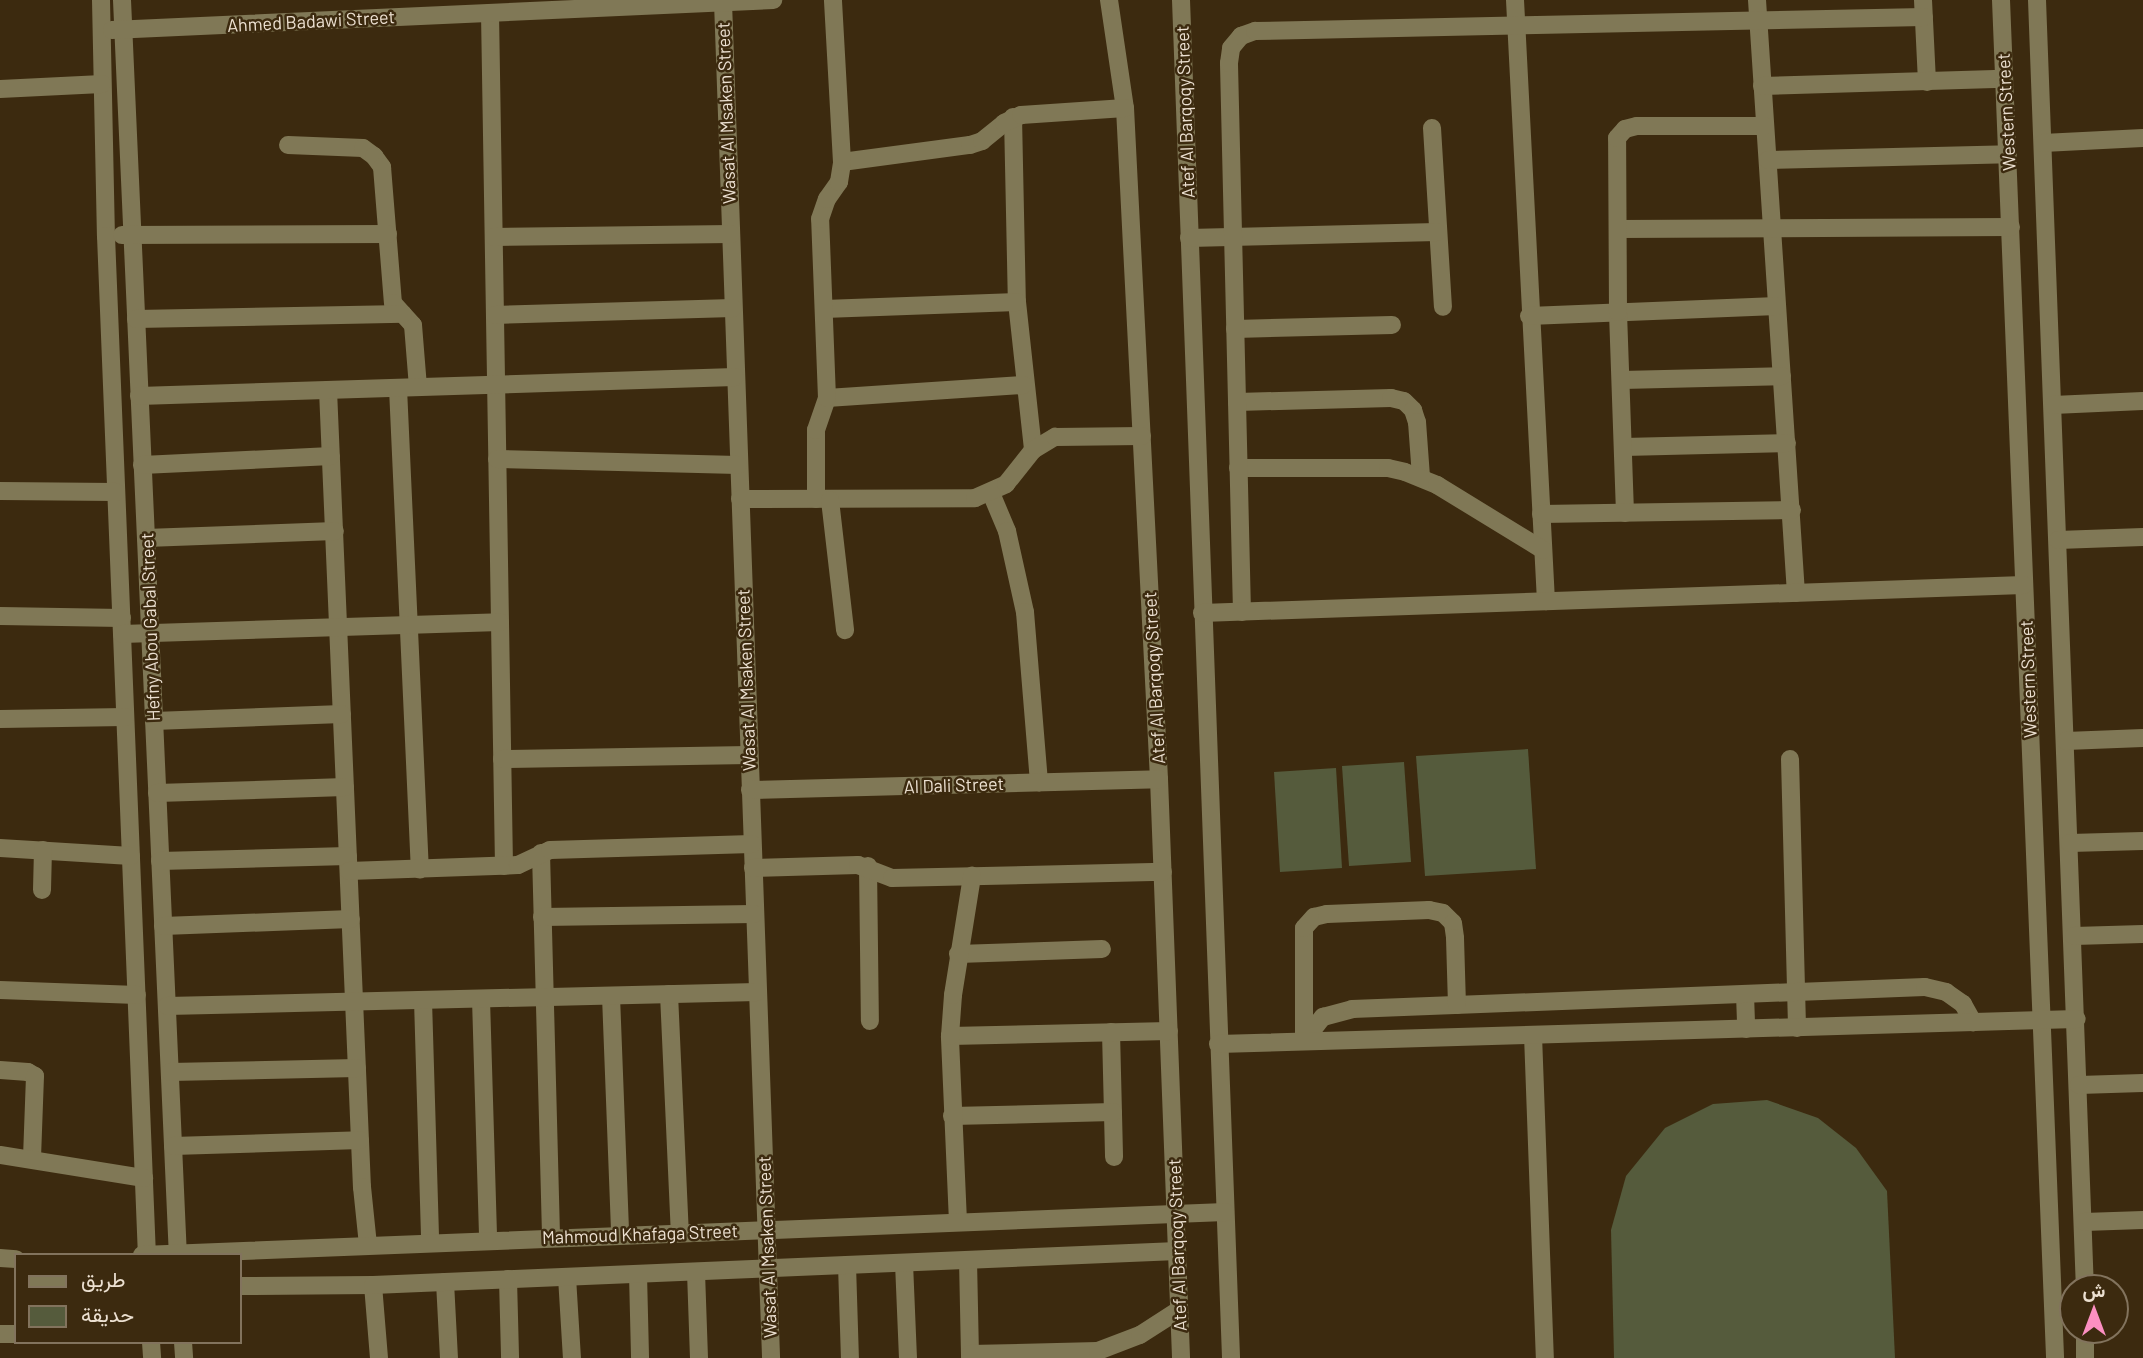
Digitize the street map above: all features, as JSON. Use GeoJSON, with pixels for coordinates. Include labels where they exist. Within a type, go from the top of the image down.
{"type":"FeatureCollection","features":[{"type":"Feature","properties":{"kind":"street","name":"Hefny Abou Gabal Street"},"geometry":{"type":"LineString","coordinates":[[101,0],[106,236],[145,1253]]}},
{"type":"Feature","properties":{"kind":"street","name":"Hefny Abou Gabal Street"},"geometry":{"type":"LineString","coordinates":[[122,0],[178,1253]]}},
{"type":"Feature","properties":{"kind":"street","name":"Ahmed Badawi Street"},"geometry":{"type":"LineString","coordinates":[[101,30],[490,13],[578,4],[773,0]]}},
{"type":"Feature","properties":{"kind":"street"},"geometry":{"type":"LineString","coordinates":[[833,0],[842,162],[839,182],[827,199],[820,219],[827,398],[816,430],[823,499],[845,630]]}},
{"type":"Feature","properties":{"kind":"street","name":"Atef Al Barqoqy Street"},"geometry":{"type":"LineString","coordinates":[[1109,0],[1125,108],[1159,779],[1181,1358]]}},
{"type":"Feature","properties":{"kind":"street","name":"Atef Al Barqoqy Street"},"geometry":{"type":"LineString","coordinates":[[1181,0],[1231,1358]]}},
{"type":"Feature","properties":{"kind":"street"},"geometry":{"type":"LineString","coordinates":[[1515,0],[1529,316],[1546,601]]}},
{"type":"Feature","properties":{"kind":"street"},"geometry":{"type":"LineString","coordinates":[[1757,0],[1796,593]]}},
{"type":"Feature","properties":{"kind":"street","name":"Western Street"},"geometry":{"type":"LineString","coordinates":[[2001,0],[2055,1358]]}},
{"type":"Feature","properties":{"kind":"street","name":"Western Street"},"geometry":{"type":"LineString","coordinates":[[2037,0],[2085,1274]]}},
{"type":"Feature","properties":{"kind":"street","name":"Wasat Al Msaken Street"},"geometry":{"type":"LineString","coordinates":[[723,2],[771,1358]]}},
{"type":"Feature","properties":{"kind":"street"},"geometry":{"type":"LineString","coordinates":[[1242,612],[1229,63],[1231,48],[1241,36],[1255,31],[1758,20],[1923,8],[1927,82]]}},
{"type":"Feature","properties":{"kind":"street"},"geometry":{"type":"LineString","coordinates":[[490,13],[504,866]]}},
{"type":"Feature","properties":{"kind":"street"},"geometry":{"type":"LineString","coordinates":[[1762,86],[2003,79]]}},
{"type":"Feature","properties":{"kind":"street"},"geometry":{"type":"LineString","coordinates":[[0,89],[102,84]]}},
{"type":"Feature","properties":{"kind":"street"},"geometry":{"type":"LineString","coordinates":[[842,162],[970,145],[982,141],[1013,117],[1125,108]]}},
{"type":"Feature","properties":{"kind":"street"},"geometry":{"type":"LineString","coordinates":[[1013,117],[1017,302],[1033,450]]}},
{"type":"Feature","properties":{"kind":"street"},"geometry":{"type":"LineString","coordinates":[[1625,513],[1618,312],[1617,138],[1625,129],[1765,126]]}},
{"type":"Feature","properties":{"kind":"street"},"geometry":{"type":"LineString","coordinates":[[1432,128],[1443,307]]}},
{"type":"Feature","properties":{"kind":"street"},"geometry":{"type":"LineString","coordinates":[[2043,143],[2143,138]]}},
{"type":"Feature","properties":{"kind":"street"},"geometry":{"type":"LineString","coordinates":[[288,145],[363,148],[374,156],[382,167],[393,303],[414,325],[418,387]]}},
{"type":"Feature","properties":{"kind":"street"},"geometry":{"type":"LineString","coordinates":[[1768,160],[2008,154]]}},
{"type":"Feature","properties":{"kind":"street"},"geometry":{"type":"LineString","coordinates":[[1618,229],[2011,227]]}},
{"type":"Feature","properties":{"kind":"street"},"geometry":{"type":"LineString","coordinates":[[1189,238],[1437,232]]}},
{"type":"Feature","properties":{"kind":"street"},"geometry":{"type":"LineString","coordinates":[[106,236],[388,234]]}},
{"type":"Feature","properties":{"kind":"street"},"geometry":{"type":"LineString","coordinates":[[494,237],[731,234]]}},
{"type":"Feature","properties":{"kind":"street"},"geometry":{"type":"LineString","coordinates":[[824,309],[1017,302]]}},
{"type":"Feature","properties":{"kind":"street"},"geometry":{"type":"LineString","coordinates":[[1529,316],[1777,306]]}},
{"type":"Feature","properties":{"kind":"street"},"geometry":{"type":"LineString","coordinates":[[495,315],[733,308]]}},
{"type":"Feature","properties":{"kind":"street"},"geometry":{"type":"LineString","coordinates":[[135,319],[403,314]]}},
{"type":"Feature","properties":{"kind":"street"},"geometry":{"type":"LineString","coordinates":[[1235,329],[1392,325]]}},
{"type":"Feature","properties":{"kind":"street"},"geometry":{"type":"LineString","coordinates":[[1622,380],[1782,376]]}},
{"type":"Feature","properties":{"kind":"street"},"geometry":{"type":"LineString","coordinates":[[139,396],[735,377]]}},
{"type":"Feature","properties":{"kind":"street"},"geometry":{"type":"LineString","coordinates":[[827,398],[1024,385]]}},
{"type":"Feature","properties":{"kind":"street"},"geometry":{"type":"LineString","coordinates":[[398,388],[419,869]]}},
{"type":"Feature","properties":{"kind":"street"},"geometry":{"type":"LineString","coordinates":[[328,390],[360,1140],[368,1245]]}},
{"type":"Feature","properties":{"kind":"street"},"geometry":{"type":"LineString","coordinates":[[1237,402],[1391,398],[1404,401],[1413,410],[1417,422],[1421,477]]}},
{"type":"Feature","properties":{"kind":"street"},"geometry":{"type":"LineString","coordinates":[[2053,405],[2143,401]]}},
{"type":"Feature","properties":{"kind":"street"},"geometry":{"type":"LineString","coordinates":[[740,499],[958,500],[991,493],[1012,478],[1033,450],[1055,437],[1142,436]]}},
{"type":"Feature","properties":{"kind":"street"},"geometry":{"type":"LineString","coordinates":[[1624,447],[1787,443]]}},
{"type":"Feature","properties":{"kind":"street"},"geometry":{"type":"LineString","coordinates":[[142,465],[331,456]]}},
{"type":"Feature","properties":{"kind":"street"},"geometry":{"type":"LineString","coordinates":[[497,459],[738,465]]}},
{"type":"Feature","properties":{"kind":"street"},"geometry":{"type":"LineString","coordinates":[[1238,468],[1388,468],[1421,477],[1544,550]]}},
{"type":"Feature","properties":{"kind":"street"},"geometry":{"type":"LineString","coordinates":[[0,491],[116,492]]}},
{"type":"Feature","properties":{"kind":"street"},"geometry":{"type":"LineString","coordinates":[[991,493],[1007,531],[1026,612],[1039,782]]}},
{"type":"Feature","properties":{"kind":"street"},"geometry":{"type":"LineString","coordinates":[[1541,514],[1792,510]]}},
{"type":"Feature","properties":{"kind":"street"},"geometry":{"type":"LineString","coordinates":[[146,538],[335,531]]}},
{"type":"Feature","properties":{"kind":"street"},"geometry":{"type":"LineString","coordinates":[[2058,540],[2143,537]]}},
{"type":"Feature","properties":{"kind":"street"},"geometry":{"type":"LineString","coordinates":[[1202,613],[2024,585]]}},
{"type":"Feature","properties":{"kind":"street"},"geometry":{"type":"LineString","coordinates":[[0,616],[122,626],[150,634],[500,622]]}},
{"type":"Feature","properties":{"kind":"street"},"geometry":{"type":"LineString","coordinates":[[154,721],[342,714]]}},
{"type":"Feature","properties":{"kind":"street"},"geometry":{"type":"LineString","coordinates":[[0,719],[125,717]]}},
{"type":"Feature","properties":{"kind":"street"},"geometry":{"type":"LineString","coordinates":[[2066,741],[2143,738]]}},
{"type":"Feature","properties":{"kind":"street"},"geometry":{"type":"LineString","coordinates":[[502,759],[749,755]]}},
{"type":"Feature","properties":{"kind":"street"},"geometry":{"type":"LineString","coordinates":[[1790,759],[1797,1028]]}},
{"type":"Feature","properties":{"kind":"street","name":"Al Dali Street"},"geometry":{"type":"LineString","coordinates":[[750,790],[1159,779]]}},
{"type":"Feature","properties":{"kind":"street"},"geometry":{"type":"LineString","coordinates":[[157,793],[345,787]]}},
{"type":"Feature","properties":{"kind":"street"},"geometry":{"type":"LineString","coordinates":[[2070,843],[2143,841]]}},
{"type":"Feature","properties":{"kind":"street"},"geometry":{"type":"LineString","coordinates":[[160,861],[349,863],[419,869],[527,863],[550,850],[752,844]]}},
{"type":"Feature","properties":{"kind":"street"},"geometry":{"type":"LineString","coordinates":[[0,848],[131,856]]}},
{"type":"Feature","properties":{"kind":"street"},"geometry":{"type":"LineString","coordinates":[[42,890],[43,850]]}},
{"type":"Feature","properties":{"kind":"street"},"geometry":{"type":"LineString","coordinates":[[541,853],[551,1238]]}},
{"type":"Feature","properties":{"kind":"street"},"geometry":{"type":"LineString","coordinates":[[753,868],[868,866],[892,878],[1163,872]]}},
{"type":"Feature","properties":{"kind":"street"},"geometry":{"type":"LineString","coordinates":[[868,866],[870,1021]]}},
{"type":"Feature","properties":{"kind":"street"},"geometry":{"type":"LineString","coordinates":[[958,1222],[950,1036],[958,954],[972,876]]}},
{"type":"Feature","properties":{"kind":"street"},"geometry":{"type":"LineString","coordinates":[[1304,1041],[1304,928],[1314,917],[1327,914],[1429,910],[1443,913],[1453,923],[1457,1005]]}},
{"type":"Feature","properties":{"kind":"street"},"geometry":{"type":"LineString","coordinates":[[542,917],[754,914]]}},
{"type":"Feature","properties":{"kind":"street"},"geometry":{"type":"LineString","coordinates":[[163,926],[351,919]]}},
{"type":"Feature","properties":{"kind":"street"},"geometry":{"type":"LineString","coordinates":[[2074,936],[2143,934]]}},
{"type":"Feature","properties":{"kind":"street"},"geometry":{"type":"LineString","coordinates":[[958,954],[1102,948]]}},
{"type":"Feature","properties":{"kind":"street"},"geometry":{"type":"LineString","coordinates":[[1304,1041],[1323,1017],[1337,1011],[1925,987],[1946,992],[1963,1004],[1973,1022]]}},
{"type":"Feature","properties":{"kind":"street"},"geometry":{"type":"LineString","coordinates":[[0,990],[136,996]]}},
{"type":"Feature","properties":{"kind":"street"},"geometry":{"type":"LineString","coordinates":[[167,1006],[757,992]]}},
{"type":"Feature","properties":{"kind":"street"},"geometry":{"type":"LineString","coordinates":[[1745,993],[1746,1029]]}},
{"type":"Feature","properties":{"kind":"street"},"geometry":{"type":"LineString","coordinates":[[669,994],[680,1233]]}},
{"type":"Feature","properties":{"kind":"street"},"geometry":{"type":"LineString","coordinates":[[611,996],[620,1235]]}},
{"type":"Feature","properties":{"kind":"street"},"geometry":{"type":"LineString","coordinates":[[481,999],[488,1241]]}},
{"type":"Feature","properties":{"kind":"street"},"geometry":{"type":"LineString","coordinates":[[423,1000],[430,1242]]}},
{"type":"Feature","properties":{"kind":"street"},"geometry":{"type":"LineString","coordinates":[[1219,1044],[2077,1019]]}},
{"type":"Feature","properties":{"kind":"street"},"geometry":{"type":"LineString","coordinates":[[950,1036],[1169,1031]]}},
{"type":"Feature","properties":{"kind":"street"},"geometry":{"type":"LineString","coordinates":[[1111,1032],[1114,1157]]}},
{"type":"Feature","properties":{"kind":"street"},"geometry":{"type":"LineString","coordinates":[[1533,1035],[1545,1358]]}},
{"type":"Feature","properties":{"kind":"street"},"geometry":{"type":"LineString","coordinates":[[170,1072],[357,1068]]}},
{"type":"Feature","properties":{"kind":"street"},"geometry":{"type":"LineString","coordinates":[[0,1070],[33,1073],[35,1076],[32,1159]]}},
{"type":"Feature","properties":{"kind":"street"},"geometry":{"type":"LineString","coordinates":[[2079,1085],[2143,1083]]}},
{"type":"Feature","properties":{"kind":"street"},"geometry":{"type":"LineString","coordinates":[[952,1116],[1113,1112]]}},
{"type":"Feature","properties":{"kind":"street"},"geometry":{"type":"LineString","coordinates":[[173,1146],[360,1140]]}},
{"type":"Feature","properties":{"kind":"street"},"geometry":{"type":"LineString","coordinates":[[0,1155],[144,1178]]}},
{"type":"Feature","properties":{"kind":"street","name":"Mahmoud Khafaga Street"},"geometry":{"type":"LineString","coordinates":[[178,1253],[1225,1212]]}},
{"type":"Feature","properties":{"kind":"street"},"geometry":{"type":"LineString","coordinates":[[2084,1222],[2143,1220]]}},
{"type":"Feature","properties":{"kind":"street"},"geometry":{"type":"LineString","coordinates":[[242,1286],[373,1285],[1177,1251]]}},
{"type":"Feature","properties":{"kind":"street"},"geometry":{"type":"LineString","coordinates":[[968,1260],[970,1356],[1098,1351],[1140,1335],[1179,1310]]}},
{"type":"Feature","properties":{"kind":"street"},"geometry":{"type":"LineString","coordinates":[[904,1263],[908,1358]]}},
{"type":"Feature","properties":{"kind":"street"},"geometry":{"type":"LineString","coordinates":[[847,1265],[850,1358]]}},
{"type":"Feature","properties":{"kind":"street"},"geometry":{"type":"LineString","coordinates":[[696,1272],[699,1358]]}},
{"type":"Feature","properties":{"kind":"street"},"geometry":{"type":"LineString","coordinates":[[638,1274],[640,1358]]}},
{"type":"Feature","properties":{"kind":"street"},"geometry":{"type":"LineString","coordinates":[[567,1277],[572,1358]]}},
{"type":"Feature","properties":{"kind":"street"},"geometry":{"type":"LineString","coordinates":[[508,1279],[510,1358]]}},
{"type":"Feature","properties":{"kind":"street"},"geometry":{"type":"LineString","coordinates":[[445,1282],[449,1358]]}},
{"type":"Feature","properties":{"kind":"street"},"geometry":{"type":"LineString","coordinates":[[373,1285],[379,1358]]}},
{"type":"Feature","properties":{"kind":"green space"},"geometry":{"type":"Polygon","coordinates":[[[1528,749],[1536,869],[1425,876],[1416,756],[1528,749]]]}},
{"type":"Feature","properties":{"kind":"green space"},"geometry":{"type":"Polygon","coordinates":[[[1404,762],[1411,862],[1349,866],[1342,766],[1404,762]]]}},
{"type":"Feature","properties":{"kind":"green space"},"geometry":{"type":"Polygon","coordinates":[[[1336,768],[1342,868],[1280,872],[1274,772],[1336,768]]]}},
{"type":"Feature","properties":{"kind":"green space"},"geometry":{"type":"Polygon","coordinates":[[[1767,1100],[1818,1118],[1856,1148],[1887,1191],[1895,1358],[1614,1358],[1611,1230],[1626,1176],[1665,1128],[1713,1104],[1767,1100]]]}}]}
